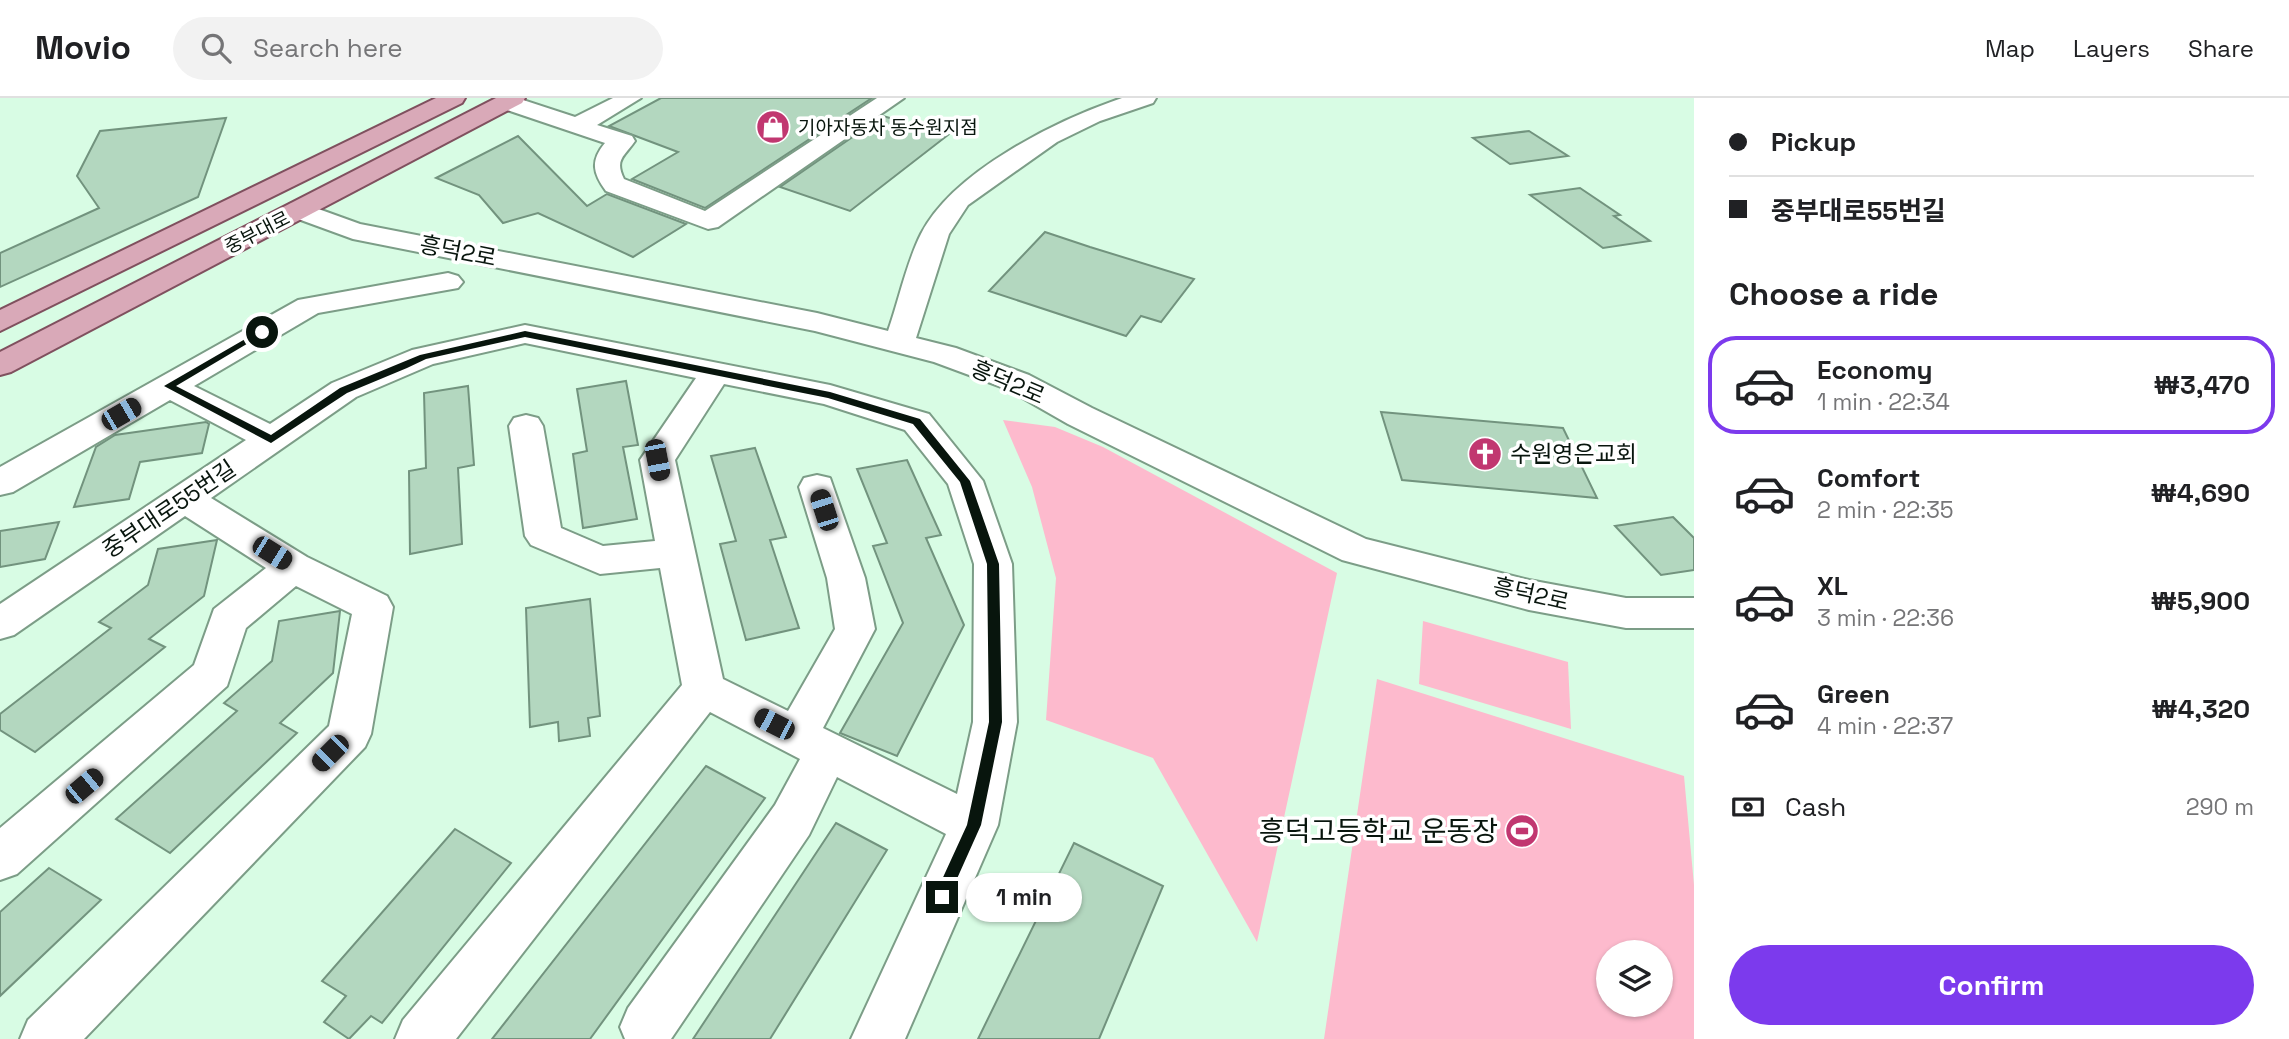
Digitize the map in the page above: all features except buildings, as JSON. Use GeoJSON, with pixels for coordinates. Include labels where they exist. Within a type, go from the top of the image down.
{"type":"FeatureCollection","features":[{"type":"Feature","properties":{"kind":"main road","name":"중부대로"},"geometry":{"type":"LineString","coordinates":[[0,322],[454,98]]}},
{"type":"Feature","properties":{"kind":"main road","name":"중부대로"},"geometry":{"type":"LineString","coordinates":[[0,365],[510,100]]}},
{"type":"Feature","properties":{"kind":"street"},"geometry":{"type":"LineString","coordinates":[[577,126],[630,98]]}},
{"type":"Feature","properties":{"kind":"street"},"geometry":{"type":"LineString","coordinates":[[510,100],[623,141],[613,147],[605,160],[605,173],[615,186],[708,221],[893,98]]}},
{"type":"Feature","properties":{"kind":"street"},"geometry":{"type":"LineString","coordinates":[[899,343],[935,234],[958,200],[1067,126],[1145,98]]}},
{"type":"Feature","properties":{"kind":"street","name":"흥덕2로"},"geometry":{"type":"LineString","coordinates":[[299,210],[353,231],[817,322],[945,355],[1018,382],[1080,416],[1355,550],[1529,595],[1626,613],[1694,613]]}},
{"type":"Feature","properties":{"kind":"street"},"geometry":{"type":"LineString","coordinates":[[0,483],[309,306],[448,282]]}},
{"type":"Feature","properties":{"kind":"street","name":"중부대로55번길"},"geometry":{"type":"LineString","coordinates":[[0,624],[344,390],[423,357],[525,334],[830,395],[917,422],[965,481],[993,564],[995,722],[974,825],[878,1039]]}},
{"type":"Feature","properties":{"kind":"street"},"geometry":{"type":"LineString","coordinates":[[704,689],[657,460],[716,372]]}},
{"type":"Feature","properties":{"kind":"street"},"geometry":{"type":"LineString","coordinates":[[169,386],[271,439]]}},
{"type":"Feature","properties":{"kind":"street"},"geometry":{"type":"LineString","coordinates":[[526,426],[544,536],[600,560],[677,552]]}},
{"type":"Feature","properties":{"kind":"street"},"geometry":{"type":"LineString","coordinates":[[647,1027],[792,820],[813,743],[855,629],[846,578],[817,487]]}},
{"type":"Feature","properties":{"kind":"street"},"geometry":{"type":"LineString","coordinates":[[47,1039],[349,734],[373,607],[293,567],[184,499]]}},
{"type":"Feature","properties":{"kind":"street"},"geometry":{"type":"LineString","coordinates":[[0,858],[212,674],[228,620],[293,567]]}},
{"type":"Feature","properties":{"kind":"street"},"geometry":{"type":"LineString","coordinates":[[704,689],[974,825]]}},
{"type":"Feature","properties":{"kind":"street"},"geometry":{"type":"LineString","coordinates":[[422,1039],[704,689]]}},
{"type":"Feature","properties":{"kind":"shaded area"},"geometry":{"type":"Polygon","coordinates":[[[1003,420],[1055,427],[1103,447],[1337,573],[1257,942],[1153,758],[1046,720],[1056,578],[1032,487],[1003,420]]]}},
{"type":"Feature","properties":{"kind":"shaded area"},"geometry":{"type":"Polygon","coordinates":[[[1423,621],[1568,662],[1571,729],[1419,684],[1423,621]]]}},
{"type":"Feature","properties":{"kind":"shaded area","name":"흥덕고등학교 운동장"},"geometry":{"type":"Polygon","coordinates":[[[1377,679],[1684,776],[1694,885],[1694,1039],[1324,1039],[1377,679]]]}},
{"type":"Feature","properties":{"kind":"place","name":"기아자동차 동수원지점"},"geometry":{"type":"Point","coordinates":[773,127]}},
{"type":"Feature","properties":{"kind":"place","name":"수원영은교회"},"geometry":{"type":"Point","coordinates":[1485,454]}},
{"type":"Feature","properties":{"kind":"place","name":"흥덕고등학교 운동장"},"geometry":{"type":"Point","coordinates":[1522,831]}},
{"type":"Feature","properties":{"kind":"route"},"geometry":{"type":"LineString","coordinates":[[262,332],[169,386],[271,439],[344,390],[423,357],[525,334],[830,395],[917,422],[965,481],[993,564],[995,722],[974,825],[942,897]]}}]}
